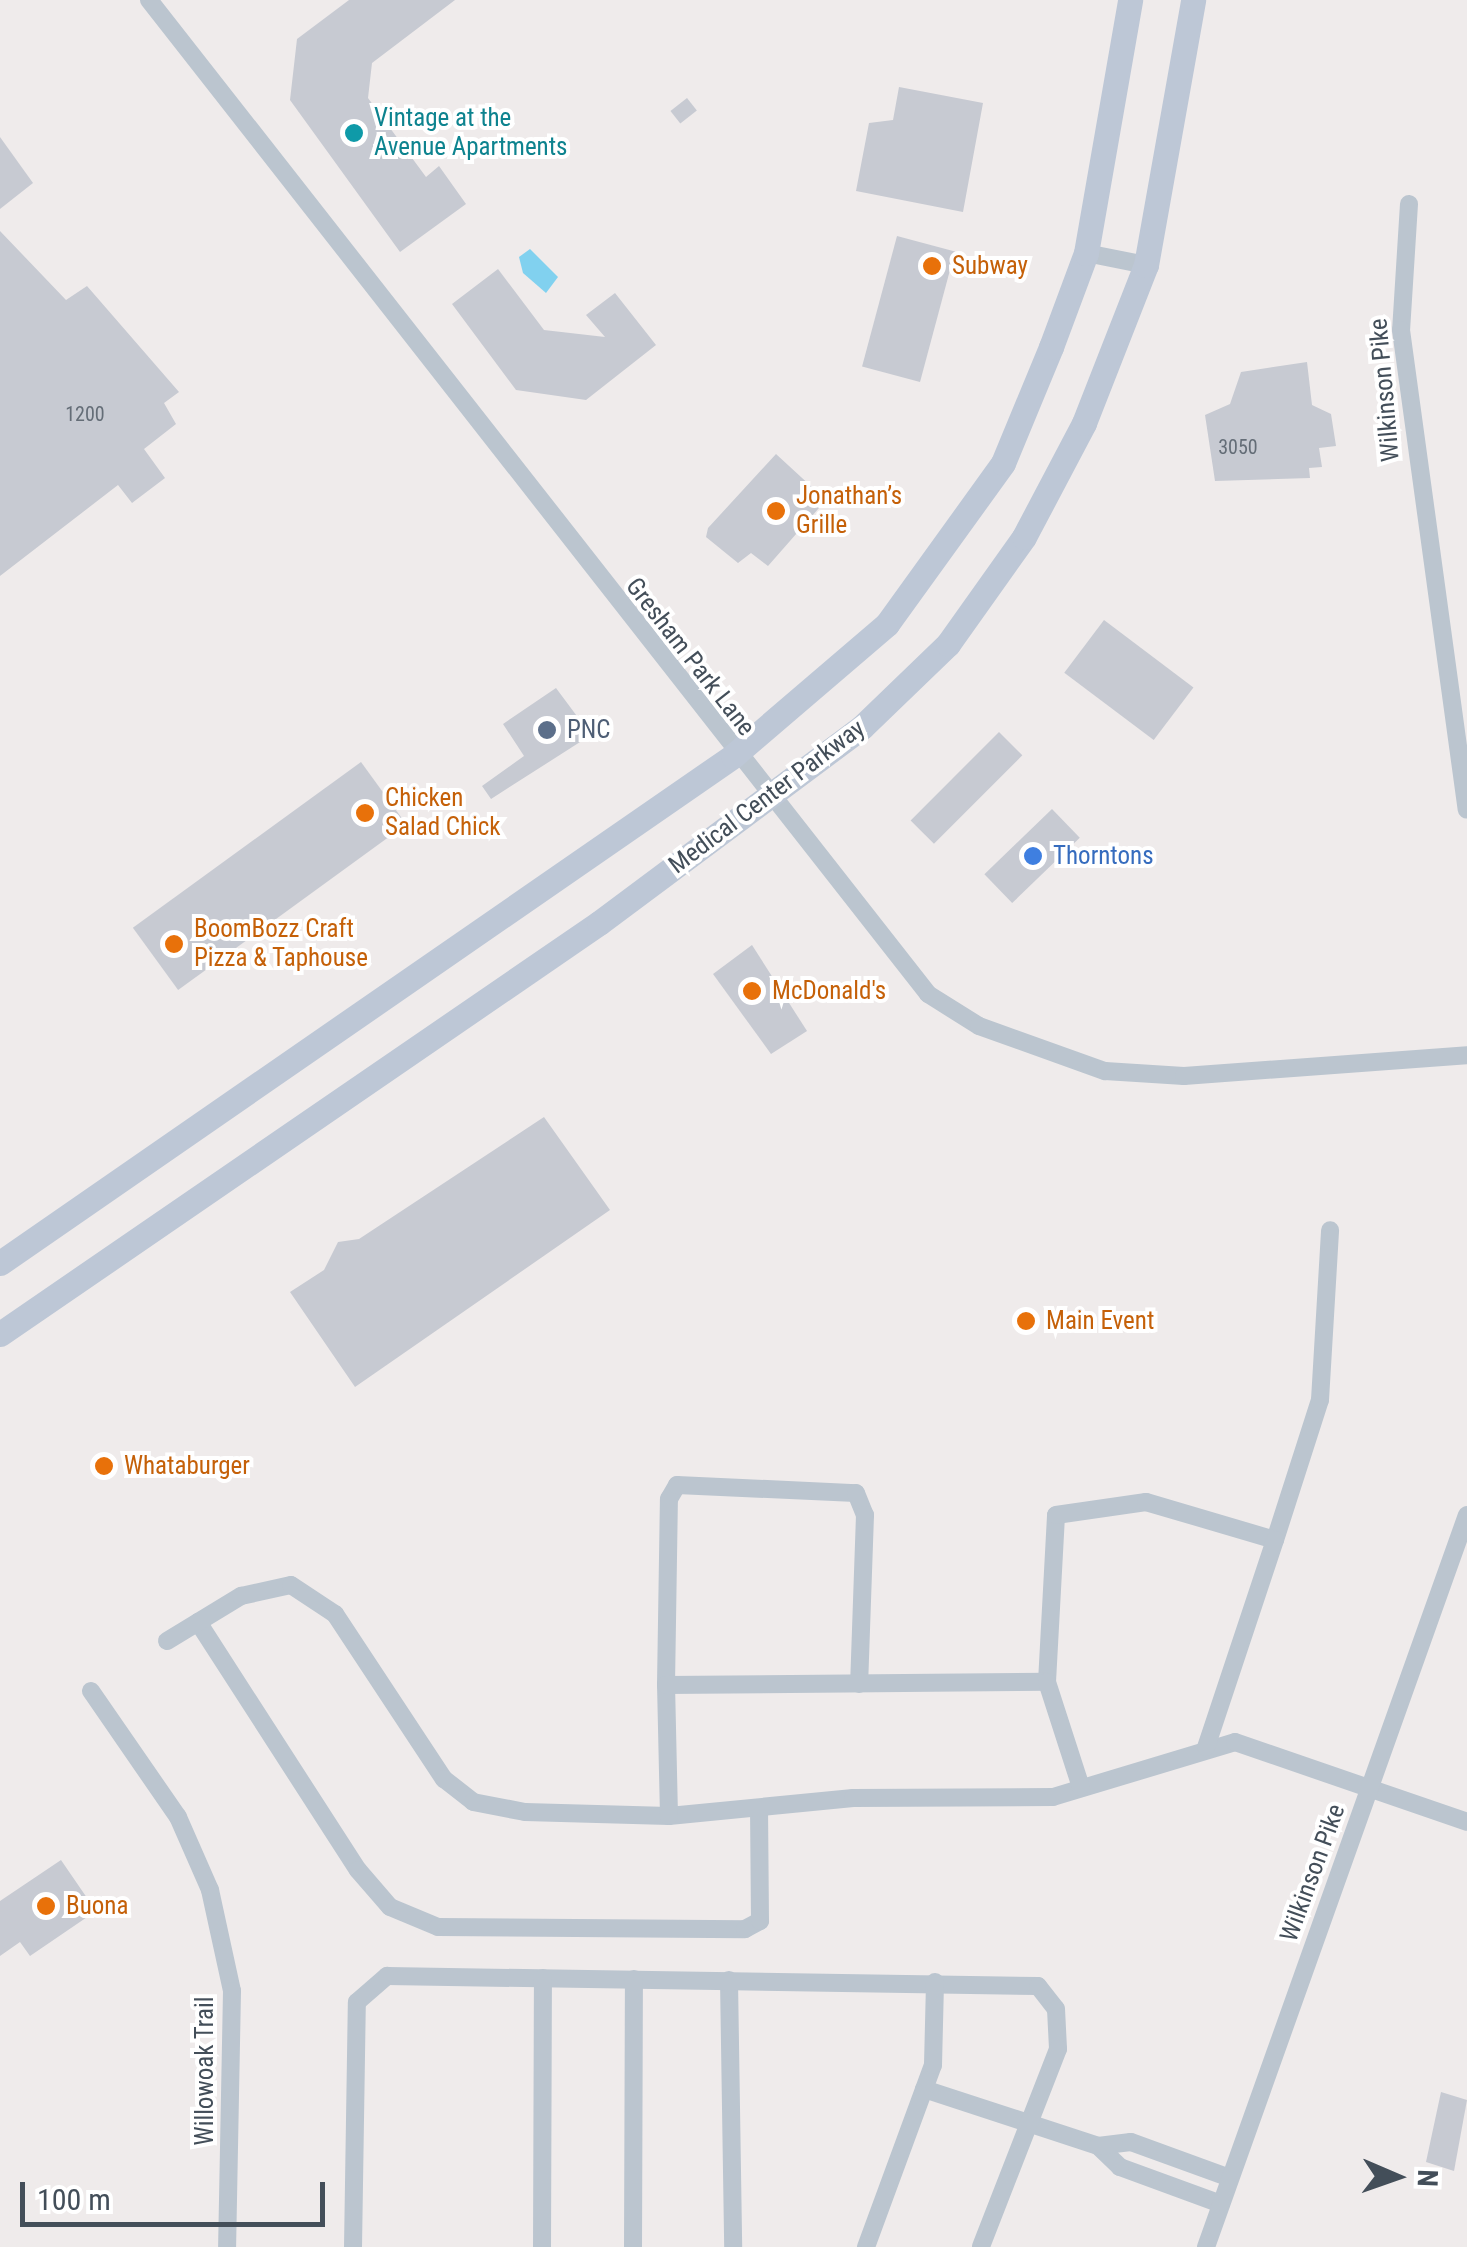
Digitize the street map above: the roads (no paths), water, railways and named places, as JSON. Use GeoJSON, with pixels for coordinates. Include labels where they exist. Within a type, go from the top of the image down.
{"type":"FeatureCollection","features":[{"type":"Feature","properties":{"kind":"main road","name":"Medical Center Parkway"},"geometry":{"type":"LineString","coordinates":[[0,1262],[734,756],[874,638],[963,527],[1002,463],[1086,252],[1130,0]]}},
{"type":"Feature","properties":{"kind":"main road","name":"Medical Center Parkway"},"geometry":{"type":"LineString","coordinates":[[0,1334],[777,792],[948,644],[1024,537],[1084,424],[1146,265],[1194,0]]}},
{"type":"Feature","properties":{"kind":"street","name":"Gresham Park Lane"},"geometry":{"type":"LineString","coordinates":[[149,0],[734,756],[777,792],[928,994],[1039,1052],[1105,1070],[1184,1076],[1467,1055]]}},
{"type":"Feature","properties":{"kind":"street","name":"Wilkinson Pike"},"geometry":{"type":"LineString","coordinates":[[1409,204],[1401,330],[1467,809]]}},
{"type":"Feature","properties":{"kind":"street"},"geometry":{"type":"LineString","coordinates":[[1086,252],[1146,265]]}},
{"type":"Feature","properties":{"kind":"street"},"geometry":{"type":"LineString","coordinates":[[1206,1747],[1320,1400],[1330,1230]]}},
{"type":"Feature","properties":{"kind":"street"},"geometry":{"type":"LineString","coordinates":[[669,1816],[669,1499],[677,1485],[856,1494],[865,1515],[859,1684]]}},
{"type":"Feature","properties":{"kind":"street"},"geometry":{"type":"LineString","coordinates":[[1081,1787],[1046,1682],[1056,1516],[1146,1502],[1275,1540]]}},
{"type":"Feature","properties":{"kind":"street","name":"Wilkinson Pike"},"geometry":{"type":"LineString","coordinates":[[1206,2247],[1467,1515]]}},
{"type":"Feature","properties":{"kind":"street"},"geometry":{"type":"LineString","coordinates":[[167,1641],[241,1596],[292,1585],[335,1614],[444,1779],[474,1802],[669,1816],[759,1812],[853,1798],[1054,1797],[1206,1747],[1235,1742],[1371,1785],[1467,1822]]}},
{"type":"Feature","properties":{"kind":"street"},"geometry":{"type":"LineString","coordinates":[[198,1622],[358,1870],[390,1906],[438,1927],[745,1929],[760,1921],[759,1812]]}},
{"type":"Feature","properties":{"kind":"street"},"geometry":{"type":"LineString","coordinates":[[666,1685],[1046,1682]]}},
{"type":"Feature","properties":{"kind":"street","name":"Willowoak Trail"},"geometry":{"type":"LineString","coordinates":[[91,1691],[178,1817],[210,1890],[232,1992],[227,2247]]}},
{"type":"Feature","properties":{"kind":"street"},"geometry":{"type":"LineString","coordinates":[[353,2247],[356,2016],[365,1988],[387,1976],[1023,1981],[1048,1996],[1058,2049],[981,2247]]}},
{"type":"Feature","properties":{"kind":"street"},"geometry":{"type":"LineString","coordinates":[[542,2247],[543,1978]]}},
{"type":"Feature","properties":{"kind":"street"},"geometry":{"type":"LineString","coordinates":[[632,2247],[634,1979]]}},
{"type":"Feature","properties":{"kind":"street"},"geometry":{"type":"LineString","coordinates":[[730,1980],[733,2247]]}},
{"type":"Feature","properties":{"kind":"street"},"geometry":{"type":"LineString","coordinates":[[866,2247],[924,2089],[935,1982]]}},
{"type":"Feature","properties":{"kind":"street"},"geometry":{"type":"LineString","coordinates":[[924,2089],[1098,2146],[1131,2142],[1230,2178]]}},
{"type":"Feature","properties":{"kind":"street"},"geometry":{"type":"LineString","coordinates":[[1098,2146],[1120,2167],[1221,2204]]}},
{"type":"Feature","properties":{"kind":"water"},"geometry":{"type":"Polygon","coordinates":[[[530,249],[558,277],[546,293],[523,273],[519,257],[530,249]]]}},
{"type":"Feature","properties":{"kind":"place","name":"Vintage at the Avenue Apartments"},"geometry":{"type":"Point","coordinates":[354,133]}},
{"type":"Feature","properties":{"kind":"place","name":"Subway"},"geometry":{"type":"Point","coordinates":[932,266]}},
{"type":"Feature","properties":{"kind":"place","name":"Jonathan’s Grille"},"geometry":{"type":"Point","coordinates":[776,511]}},
{"type":"Feature","properties":{"kind":"place","name":"PNC"},"geometry":{"type":"Point","coordinates":[547,730]}},
{"type":"Feature","properties":{"kind":"place","name":"Chicken Salad Chick"},"geometry":{"type":"Point","coordinates":[365,813]}},
{"type":"Feature","properties":{"kind":"place","name":"Thorntons"},"geometry":{"type":"Point","coordinates":[1033,856]}},
{"type":"Feature","properties":{"kind":"place","name":"BoomBozz Craft Pizza & Taphouse"},"geometry":{"type":"Point","coordinates":[174,944]}},
{"type":"Feature","properties":{"kind":"place","name":"McDonald's"},"geometry":{"type":"Point","coordinates":[752,991]}},
{"type":"Feature","properties":{"kind":"place","name":"Main Event"},"geometry":{"type":"Point","coordinates":[1026,1321]}},
{"type":"Feature","properties":{"kind":"place","name":"Whataburger"},"geometry":{"type":"Point","coordinates":[104,1466]}},
{"type":"Feature","properties":{"kind":"place","name":"Buona"},"geometry":{"type":"Point","coordinates":[46,1906]}}]}
